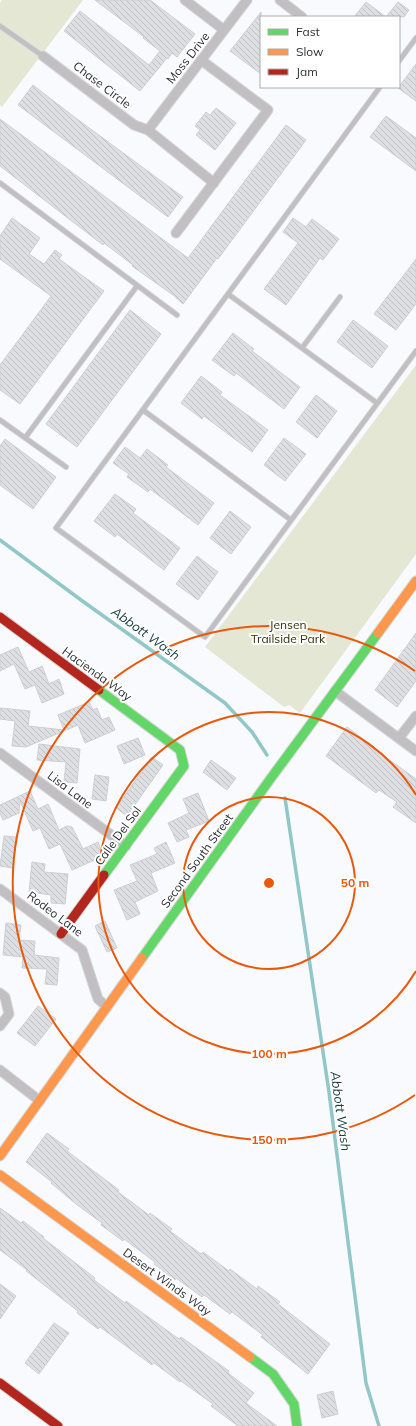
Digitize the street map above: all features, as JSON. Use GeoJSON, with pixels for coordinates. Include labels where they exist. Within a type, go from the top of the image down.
{"type":"FeatureCollection","features":[{"type":"Feature","properties":{"kind":"street"},"geometry":{"type":"LineString","coordinates":[[185,0],[224,30]]}},
{"type":"Feature","properties":{"kind":"street","name":"Moss Drive"},"geometry":{"type":"LineString","coordinates":[[148,130],[247,0]]}},
{"type":"Feature","properties":{"kind":"street"},"geometry":{"type":"LineString","coordinates":[[280,0],[301,16]]}},
{"type":"Feature","properties":{"kind":"street","name":"Chase Circle"},"geometry":{"type":"LineString","coordinates":[[43,56],[134,125],[148,130],[214,183]]}},
{"type":"Feature","properties":{"kind":"street"},"geometry":{"type":"LineString","coordinates":[[176,233],[268,110],[201,60]]}},
{"type":"Feature","properties":{"kind":"street","name":"Second South Street"},"geometry":{"type":"LineString","coordinates":[[0,1156],[107,1006],[416,581]]}},
{"type":"Feature","properties":{"kind":"street","name":"Hacienda Way"},"geometry":{"type":"LineString","coordinates":[[0,617],[180,750]]}},
{"type":"Feature","properties":{"kind":"street"},"geometry":{"type":"LineString","coordinates":[[335,691],[416,751]]}},
{"type":"Feature","properties":{"kind":"street"},"geometry":{"type":"LineString","coordinates":[[399,738],[416,716]]}},
{"type":"Feature","properties":{"kind":"street","name":"Calle Del Sol"},"geometry":{"type":"LineString","coordinates":[[61,934],[184,766],[180,750]]}},
{"type":"Feature","properties":{"kind":"street","name":"Lisa Lane"},"geometry":{"type":"LineString","coordinates":[[0,753],[126,846]]}},
{"type":"Feature","properties":{"kind":"street","name":"Rodeo Lane"},"geometry":{"type":"LineString","coordinates":[[0,889],[82,950],[98,999],[107,1006]]}},
{"type":"Feature","properties":{"kind":"street"},"geometry":{"type":"LineString","coordinates":[[0,993],[6,997],[9,1014],[0,1026]]}},
{"type":"Feature","properties":{"kind":"street"},"geometry":{"type":"LineString","coordinates":[[0,1070],[40,1101]]}},
{"type":"Feature","properties":{"kind":"street","name":"Desert Winds Way"},"geometry":{"type":"LineString","coordinates":[[0,1175],[273,1374],[294,1404],[297,1426]]}},
{"type":"Feature","properties":{"kind":"street"},"geometry":{"type":"LineString","coordinates":[[0,1383],[58,1426]]}},
{"type":"Feature","properties":{"kind":"lane"},"geometry":{"type":"LineString","coordinates":[[0,26],[43,56]]}},
{"type":"Feature","properties":{"kind":"lane"},"geometry":{"type":"LineString","coordinates":[[400,60],[416,38]]}},
{"type":"Feature","properties":{"kind":"lane"},"geometry":{"type":"LineString","coordinates":[[379,88],[56,528],[205,637],[416,351]]}},
{"type":"Feature","properties":{"kind":"lane"},"geometry":{"type":"LineString","coordinates":[[0,184],[177,315]]}},
{"type":"Feature","properties":{"kind":"lane"},"geometry":{"type":"LineString","coordinates":[[25,438],[137,286]]}},
{"type":"Feature","properties":{"kind":"lane"},"geometry":{"type":"LineString","coordinates":[[228,294],[377,403]]}},
{"type":"Feature","properties":{"kind":"lane"},"geometry":{"type":"LineString","coordinates":[[302,348],[340,297]]}},
{"type":"Feature","properties":{"kind":"lane"},"geometry":{"type":"LineString","coordinates":[[143,410],[291,520]]}},
{"type":"Feature","properties":{"kind":"lane"},"geometry":{"type":"LineString","coordinates":[[0,420],[66,467]]}},
{"type":"Feature","properties":{"kind":"green space"},"geometry":{"type":"Polygon","coordinates":[[[2,0],[83,0],[2,107],[0,105],[0,3],[2,0]]]}},
{"type":"Feature","properties":{"kind":"green space","name":"Jensen Trailside Park"},"geometry":{"type":"Polygon","coordinates":[[[416,365],[416,554],[300,713],[289,705],[284,707],[205,647],[416,365]]]}},
{"type":"Feature","properties":{"kind":"building"},"geometry":{"type":"Polygon","coordinates":[[[95,0],[150,0],[195,34],[177,57],[172,53],[168,59],[167,58],[140,91],[64,31],[80,11],[149,65],[160,51],[95,0]]]}},
{"type":"Feature","properties":{"kind":"building"},"geometry":{"type":"Polygon","coordinates":[[[366,2],[385,16],[355,16],[366,2]]]}},
{"type":"Feature","properties":{"kind":"building"},"geometry":{"type":"Polygon","coordinates":[[[398,2],[409,10],[404,17],[387,16],[398,2]]]}},
{"type":"Feature","properties":{"kind":"building"},"geometry":{"type":"Polygon","coordinates":[[[261,12],[260,73],[230,51],[261,12]]]}},
{"type":"Feature","properties":{"kind":"building"},"geometry":{"type":"Polygon","coordinates":[[[416,64],[416,101],[398,88],[400,88],[400,85],[416,64]]]}},
{"type":"Feature","properties":{"kind":"building"},"geometry":{"type":"Polygon","coordinates":[[[33,85],[183,197],[168,217],[18,105],[33,85]]]}},
{"type":"Feature","properties":{"kind":"building"},"geometry":{"type":"Polygon","coordinates":[[[216,108],[236,123],[215,150],[196,135],[200,130],[195,126],[206,112],[210,115],[216,108]]]}},
{"type":"Feature","properties":{"kind":"building"},"geometry":{"type":"Polygon","coordinates":[[[386,116],[416,138],[416,171],[370,137],[386,116]]]}},
{"type":"Feature","properties":{"kind":"building"},"geometry":{"type":"Polygon","coordinates":[[[0,119],[188,258],[286,125],[306,140],[183,304],[0,166],[0,119]]]}},
{"type":"Feature","properties":{"kind":"building"},"geometry":{"type":"Polygon","coordinates":[[[12,218],[40,238],[29,254],[44,264],[55,250],[62,255],[59,259],[104,291],[20,404],[0,390],[0,365],[51,296],[0,259],[0,236],[12,218]]]}},
{"type":"Feature","properties":{"kind":"building"},"geometry":{"type":"Polygon","coordinates":[[[293,218],[306,227],[312,219],[339,239],[323,260],[320,258],[286,305],[264,289],[298,243],[283,232],[293,218]]]}},
{"type":"Feature","properties":{"kind":"building"},"geometry":{"type":"Polygon","coordinates":[[[416,259],[416,304],[396,330],[374,314],[416,259]]]}},
{"type":"Feature","properties":{"kind":"building"},"geometry":{"type":"Polygon","coordinates":[[[130,310],[161,334],[77,447],[46,424],[130,310]]]}},
{"type":"Feature","properties":{"kind":"building"},"geometry":{"type":"Polygon","coordinates":[[[353,320],[388,346],[372,368],[337,342],[353,320]]]}},
{"type":"Feature","properties":{"kind":"building"},"geometry":{"type":"Polygon","coordinates":[[[233,333],[254,349],[252,351],[300,387],[284,409],[236,373],[234,376],[212,360],[233,333]]]}},
{"type":"Feature","properties":{"kind":"building"},"geometry":{"type":"Polygon","coordinates":[[[201,376],[222,392],[220,395],[268,430],[252,452],[204,416],[202,419],[181,403],[201,376]]]}},
{"type":"Feature","properties":{"kind":"building"},"geometry":{"type":"Polygon","coordinates":[[[316,395],[337,411],[317,438],[296,422],[316,395]]]}},
{"type":"Feature","properties":{"kind":"building"},"geometry":{"type":"Polygon","coordinates":[[[284,438],[306,454],[285,481],[264,465],[284,438]]]}},
{"type":"Feature","properties":{"kind":"building"},"geometry":{"type":"Polygon","coordinates":[[[5,439],[56,477],[33,509],[0,485],[0,446],[5,439]]]}},
{"type":"Feature","properties":{"kind":"building"},"geometry":{"type":"Polygon","coordinates":[[[125,447],[140,458],[147,449],[168,465],[166,467],[214,503],[198,525],[150,489],[148,492],[127,477],[129,474],[113,463],[125,447]]]}},
{"type":"Feature","properties":{"kind":"building"},"geometry":{"type":"Polygon","coordinates":[[[115,494],[136,509],[133,513],[180,548],[164,570],[117,534],[115,537],[94,521],[115,494]]]}},
{"type":"Feature","properties":{"kind":"building"},"geometry":{"type":"Polygon","coordinates":[[[230,511],[251,527],[231,554],[210,538],[230,511]]]}},
{"type":"Feature","properties":{"kind":"building"},"geometry":{"type":"Polygon","coordinates":[[[197,556],[218,572],[198,600],[176,584],[197,556]]]}},
{"type":"Feature","properties":{"kind":"building"},"geometry":{"type":"Polygon","coordinates":[[[416,633],[416,681],[397,707],[375,690],[416,633]]]}},
{"type":"Feature","properties":{"kind":"building"},"geometry":{"type":"Polygon","coordinates":[[[18,647],[29,672],[42,666],[49,684],[59,679],[64,694],[42,703],[35,685],[25,689],[14,664],[0,671],[0,655],[18,647]]]}},
{"type":"Feature","properties":{"kind":"building"},"geometry":{"type":"Polygon","coordinates":[[[89,702],[93,710],[97,708],[102,720],[109,717],[115,730],[85,743],[78,725],[26,747],[12,746],[15,721],[0,719],[0,708],[30,711],[28,726],[64,730],[58,715],[89,702]]]}},
{"type":"Feature","properties":{"kind":"building"},"geometry":{"type":"Polygon","coordinates":[[[347,727],[416,779],[416,823],[393,807],[397,802],[379,790],[376,793],[326,756],[347,727]]]}},
{"type":"Feature","properties":{"kind":"building"},"geometry":{"type":"Polygon","coordinates":[[[138,738],[145,755],[124,764],[117,746],[138,738]]]}},
{"type":"Feature","properties":{"kind":"building"},"geometry":{"type":"Polygon","coordinates":[[[39,744],[80,749],[77,783],[64,782],[66,762],[37,760],[39,744]]]}},
{"type":"Feature","properties":{"kind":"building"},"geometry":{"type":"Polygon","coordinates":[[[152,757],[163,765],[127,816],[116,808],[152,757]]]}},
{"type":"Feature","properties":{"kind":"building"},"geometry":{"type":"Polygon","coordinates":[[[211,760],[236,778],[227,790],[203,772],[211,760]]]}},
{"type":"Feature","properties":{"kind":"building"},"geometry":{"type":"Polygon","coordinates":[[[95,775],[109,777],[106,801],[92,799],[95,775]]]}},
{"type":"Feature","properties":{"kind":"building"},"geometry":{"type":"Polygon","coordinates":[[[30,791],[38,809],[48,804],[59,830],[67,826],[72,827],[83,849],[98,842],[104,856],[72,870],[60,844],[49,849],[40,828],[33,831],[20,801],[19,813],[3,820],[0,813],[0,805],[30,791]]]}},
{"type":"Feature","properties":{"kind":"building"},"geometry":{"type":"Polygon","coordinates":[[[198,793],[209,821],[186,830],[189,837],[177,842],[168,823],[189,813],[183,799],[198,793]]]}},
{"type":"Feature","properties":{"kind":"building"},"geometry":{"type":"Polygon","coordinates":[[[4,836],[16,837],[13,868],[0,866],[4,836]]]}},
{"type":"Feature","properties":{"kind":"building"},"geometry":{"type":"Polygon","coordinates":[[[166,842],[175,863],[151,873],[158,891],[135,902],[140,914],[127,920],[114,890],[137,881],[130,865],[157,854],[154,848],[166,842]]]}},
{"type":"Feature","properties":{"kind":"building"},"geometry":{"type":"Polygon","coordinates":[[[32,862],[45,864],[44,872],[68,874],[65,904],[51,903],[51,895],[29,892],[32,862]]]}},
{"type":"Feature","properties":{"kind":"building"},"geometry":{"type":"Polygon","coordinates":[[[105,921],[117,948],[107,952],[95,926],[105,921]]]}},
{"type":"Feature","properties":{"kind":"building"},"geometry":{"type":"Polygon","coordinates":[[[6,923],[21,925],[19,940],[35,941],[34,955],[59,958],[57,985],[45,984],[47,969],[22,968],[23,957],[3,955],[6,923]]]}},
{"type":"Feature","properties":{"kind":"building"},"geometry":{"type":"Polygon","coordinates":[[[38,1006],[56,1019],[35,1046],[17,1033],[38,1006]]]}},
{"type":"Feature","properties":{"kind":"building"},"geometry":{"type":"Polygon","coordinates":[[[47,1133],[69,1149],[67,1151],[119,1190],[118,1192],[149,1215],[150,1213],[172,1229],[170,1231],[201,1254],[203,1252],[229,1271],[230,1269],[257,1289],[258,1286],[280,1302],[278,1304],[330,1344],[308,1374],[261,1337],[263,1335],[232,1312],[230,1314],[204,1295],[202,1297],[176,1278],[175,1280],[154,1264],[155,1262],[124,1239],[123,1241],[101,1225],[102,1223],[76,1204],[51,1183],[52,1182],[26,1162],[47,1133]]]}},
{"type":"Feature","properties":{"kind":"building"},"geometry":{"type":"Polygon","coordinates":[[[0,1208],[21,1223],[23,1221],[95,1278],[94,1280],[125,1303],[126,1301],[179,1339],[181,1337],[229,1371],[228,1373],[254,1393],[246,1403],[277,1426],[238,1426],[211,1406],[213,1404],[181,1381],[180,1382],[154,1363],[152,1365],[100,1327],[98,1329],[77,1313],[78,1311],[0,1250],[0,1208]]]}},
{"type":"Feature","properties":{"kind":"building"},"geometry":{"type":"Polygon","coordinates":[[[0,1284],[16,1296],[0,1319],[0,1284]]]}},
{"type":"Feature","properties":{"kind":"building"},"geometry":{"type":"Polygon","coordinates":[[[54,1323],[69,1333],[39,1374],[25,1363],[54,1323]]]}},
{"type":"Feature","properties":{"kind":"building"},"geometry":{"type":"Polygon","coordinates":[[[333,1391],[338,1414],[322,1418],[317,1395],[333,1391]]]}},
{"type":"Feature","properties":{"kind":"waterway","name":"Abbott Wash"},"geometry":{"type":"LineString","coordinates":[[0,540],[225,703],[252,732],[267,755]]}},
{"type":"Feature","properties":{"kind":"waterway","name":"Abbott Wash"},"geometry":{"type":"LineString","coordinates":[[285,798],[329,1092],[366,1383],[379,1426]]}},
{"type":"Feature","properties":{"kind":"traffic: fast"},"geometry":{"type":"LineString","coordinates":[[142,958],[271,778],[378,633]]}},
{"type":"Feature","properties":{"kind":"traffic: fast"},"geometry":{"type":"LineString","coordinates":[[99,690],[180,750],[184,766],[104,875]]}},
{"type":"Feature","properties":{"kind":"traffic: fast"},"geometry":{"type":"LineString","coordinates":[[250,1357],[273,1374],[294,1404],[297,1426]]}},
{"type":"Feature","properties":{"kind":"traffic: slow"},"geometry":{"type":"LineString","coordinates":[[378,633],[416,581]]}},
{"type":"Feature","properties":{"kind":"traffic: slow"},"geometry":{"type":"LineString","coordinates":[[0,1156],[142,958]]}},
{"type":"Feature","properties":{"kind":"traffic: slow"},"geometry":{"type":"LineString","coordinates":[[0,1175],[250,1357]]}},
{"type":"Feature","properties":{"kind":"traffic: jam"},"geometry":{"type":"LineString","coordinates":[[0,617],[99,690]]}},
{"type":"Feature","properties":{"kind":"traffic: jam"},"geometry":{"type":"LineString","coordinates":[[61,934],[104,875]]}},
{"type":"Feature","properties":{"kind":"traffic: jam"},"geometry":{"type":"LineString","coordinates":[[0,1383],[58,1426]]}}]}
